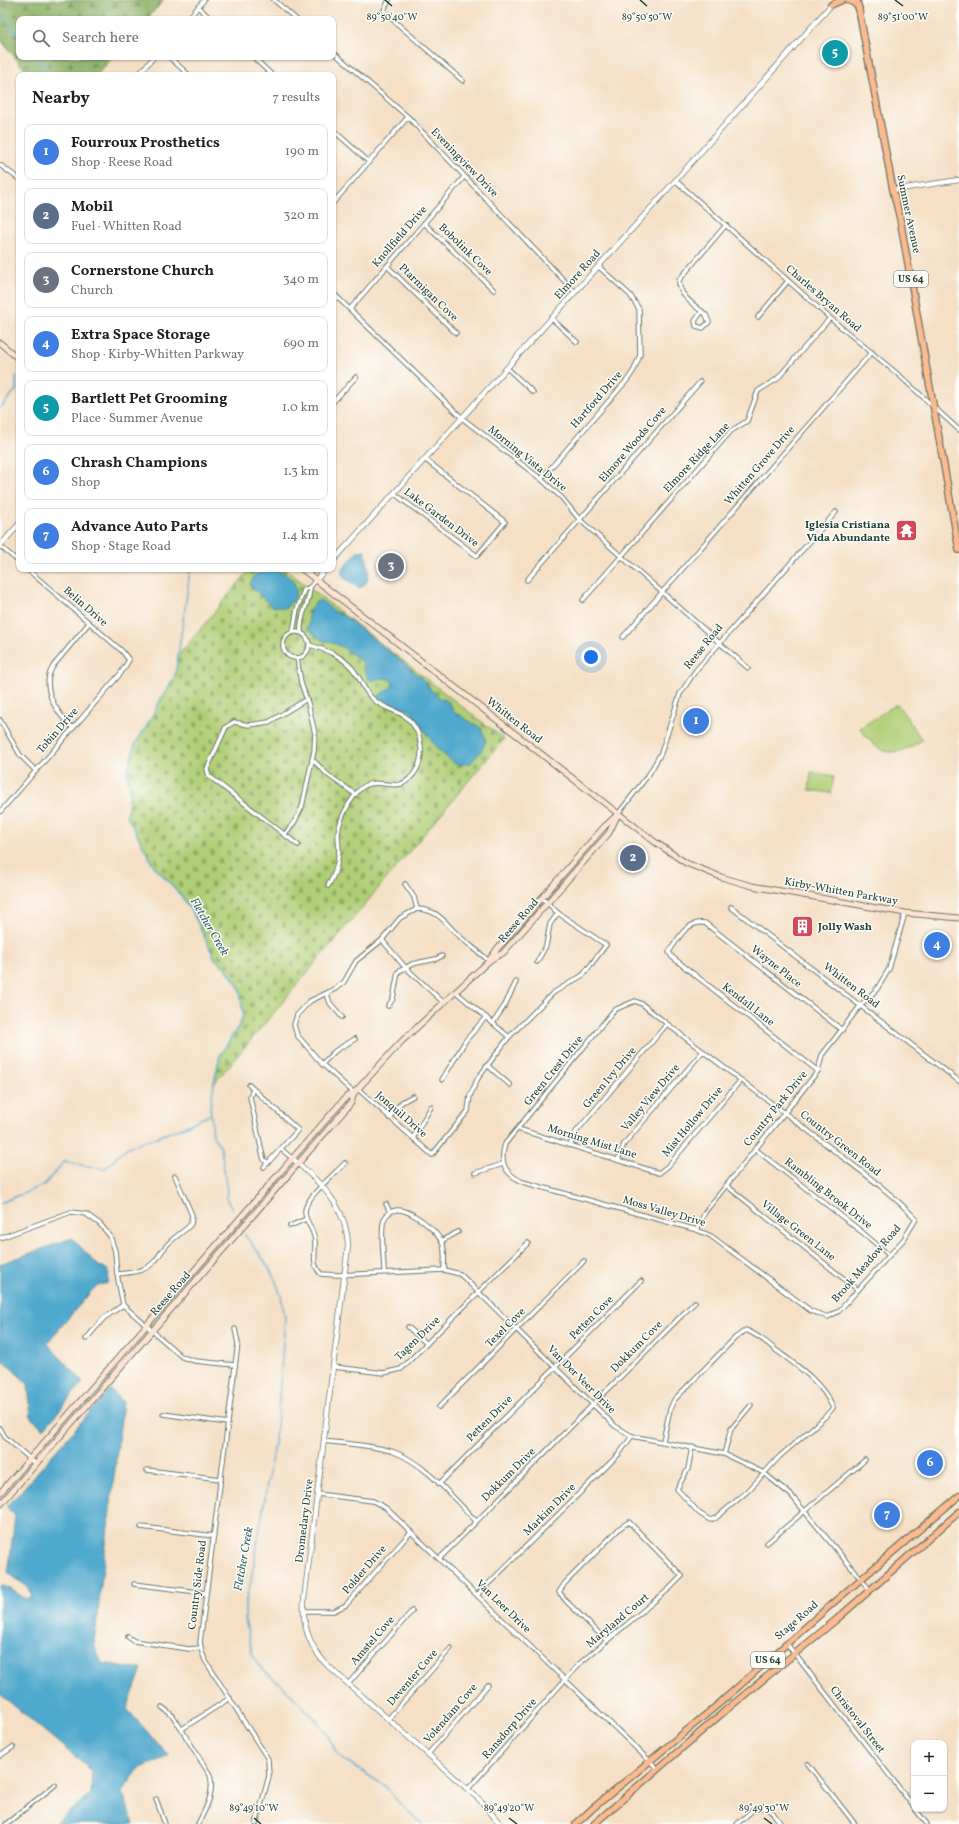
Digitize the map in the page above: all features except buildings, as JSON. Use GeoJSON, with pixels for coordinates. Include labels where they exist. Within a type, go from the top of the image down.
{"type":"FeatureCollection","features":[{"type":"Feature","properties":{"kind":"main road"},"geometry":{"type":"LineString","coordinates":[[831,5],[842,0]]}},
{"type":"Feature","properties":{"kind":"main road"},"geometry":{"type":"LineString","coordinates":[[848,0],[854,3],[859,9]]}},
{"type":"Feature","properties":{"kind":"main road","name":"Summer Avenue"},"geometry":{"type":"LineString","coordinates":[[857,0],[893,190],[900,219],[959,550]]}},
{"type":"Feature","properties":{"kind":"main road"},"geometry":{"type":"LineString","coordinates":[[0,343],[16,357]]}},
{"type":"Feature","properties":{"kind":"main road","name":"Whitten Road"},"geometry":{"type":"LineString","coordinates":[[306,572],[656,844],[686,863],[721,877]]}},
{"type":"Feature","properties":{"kind":"main road","name":"Reese Road"},"geometry":{"type":"LineString","coordinates":[[0,1493],[346,1097],[356,1091],[401,1042],[489,961],[497,949],[604,827],[618,814]]}},
{"type":"Feature","properties":{"kind":"main road","name":"Reese Road"},"geometry":{"type":"LineString","coordinates":[[489,961],[503,954],[610,833],[618,814]]}},
{"type":"Feature","properties":{"kind":"main road","name":"Kirby-Whitten Parkway"},"geometry":{"type":"LineString","coordinates":[[721,877],[752,886],[905,913],[959,918]]}},
{"type":"Feature","properties":{"kind":"main road","name":"Reese Road"},"geometry":{"type":"LineString","coordinates":[[0,1505],[351,1103],[356,1091]]}},
{"type":"Feature","properties":{"kind":"main road","name":"Stage Road"},"geometry":{"type":"LineString","coordinates":[[576,1824],[721,1702],[861,1579],[959,1496]]}},
{"type":"Feature","properties":{"kind":"main road","name":"US 64"},"geometry":{"type":"LineString","coordinates":[[594,1824],[870,1590],[959,1512]]}},
{"type":"Feature","properties":{"kind":"street"},"geometry":{"type":"LineString","coordinates":[[191,16],[204,0]]}},
{"type":"Feature","properties":{"kind":"street"},"geometry":{"type":"LineString","coordinates":[[274,0],[293,16]]}},
{"type":"Feature","properties":{"kind":"street"},"geometry":{"type":"LineString","coordinates":[[389,0],[384,10],[463,81]]}},
{"type":"Feature","properties":{"kind":"street","name":"Elmore Road"},"geometry":{"type":"LineString","coordinates":[[336,558],[426,460],[551,318],[676,181],[835,0]]}},
{"type":"Feature","properties":{"kind":"street"},"geometry":{"type":"LineString","coordinates":[[198,8],[207,16]]}},
{"type":"Feature","properties":{"kind":"street","name":"Eveningview Drive"},"geometry":{"type":"LineString","coordinates":[[336,55],[408,117],[575,292]]}},
{"type":"Feature","properties":{"kind":"street"},"geometry":{"type":"LineString","coordinates":[[141,72],[151,60]]}},
{"type":"Feature","properties":{"kind":"street"},"geometry":{"type":"LineString","coordinates":[[172,60],[186,72]]}},
{"type":"Feature","properties":{"kind":"street"},"geometry":{"type":"LineString","coordinates":[[256,60],[269,72]]}},
{"type":"Feature","properties":{"kind":"street"},"geometry":{"type":"LineString","coordinates":[[336,200],[408,117]]}},
{"type":"Feature","properties":{"kind":"street"},"geometry":{"type":"LineString","coordinates":[[336,133],[369,162]]}},
{"type":"Feature","properties":{"kind":"street"},"geometry":{"type":"LineString","coordinates":[[0,165],[16,176]]}},
{"type":"Feature","properties":{"kind":"street","name":"Knollfield Drive"},"geometry":{"type":"LineString","coordinates":[[350,309],[464,177]]}},
{"type":"Feature","properties":{"kind":"street"},"geometry":{"type":"LineString","coordinates":[[893,190],[959,180]]}},
{"type":"Feature","properties":{"kind":"street","name":"Charles Bryan Road"},"geometry":{"type":"LineString","coordinates":[[676,181],[959,430]]}},
{"type":"Feature","properties":{"kind":"street","name":"Bobolink Cove"},"geometry":{"type":"LineString","coordinates":[[424,223],[494,290]]}},
{"type":"Feature","properties":{"kind":"street"},"geometry":{"type":"LineString","coordinates":[[702,312],[695,321],[696,326],[703,328],[707,325],[709,320],[702,312],[683,294],[680,288],[679,280],[726,225]]}},
{"type":"Feature","properties":{"kind":"street","name":"Ptarmigan Cove"},"geometry":{"type":"LineString","coordinates":[[387,266],[456,333]]}},
{"type":"Feature","properties":{"kind":"street","name":"Hartford Drive"},"geometry":{"type":"LineString","coordinates":[[541,479],[628,379],[634,370],[640,355],[639,309],[630,295],[599,267]]}},
{"type":"Feature","properties":{"kind":"street"},"geometry":{"type":"LineString","coordinates":[[758,317],[788,281]]}},
{"type":"Feature","properties":{"kind":"street","name":"Morning Vista Drive"},"geometry":{"type":"LineString","coordinates":[[336,296],[462,418],[541,479],[562,498],[579,519],[748,668]]}},
{"type":"Feature","properties":{"kind":"street"},"geometry":{"type":"LineString","coordinates":[[551,318],[578,342]]}},
{"type":"Feature","properties":{"kind":"street","name":"Elmore Ridge Lane"},"geometry":{"type":"LineString","coordinates":[[582,600],[731,431],[747,420],[758,391],[777,379],[830,318]]}},
{"type":"Feature","properties":{"kind":"street","name":"Whitten Grove Drive"},"geometry":{"type":"LineString","coordinates":[[623,637],[872,352]]}},
{"type":"Feature","properties":{"kind":"street"},"geometry":{"type":"LineString","coordinates":[[507,368],[533,392]]}},
{"type":"Feature","properties":{"kind":"street"},"geometry":{"type":"LineString","coordinates":[[336,399],[356,377]]}},
{"type":"Feature","properties":{"kind":"street","name":"Elmore Woods Cove"},"geometry":{"type":"LineString","coordinates":[[527,580],[700,382]]}},
{"type":"Feature","properties":{"kind":"street","name":"Lake Garden Drive"},"geometry":{"type":"LineString","coordinates":[[395,494],[477,556],[505,522],[426,460]]}},
{"type":"Feature","properties":{"kind":"street","name":"Reese Road"},"geometry":{"type":"LineString","coordinates":[[618,814],[649,774],[662,752],[680,694],[696,670],[836,512]]}},
{"type":"Feature","properties":{"kind":"street"},"geometry":{"type":"LineString","coordinates":[[16,527],[0,546],[16,559]]}},
{"type":"Feature","properties":{"kind":"street","name":"Belin Drive"},"geometry":{"type":"LineString","coordinates":[[30,572],[122,651],[129,660]]}},
{"type":"Feature","properties":{"kind":"street"},"geometry":{"type":"LineString","coordinates":[[293,632],[301,632],[307,637],[310,645],[308,652],[297,658],[289,656],[284,648],[284,640],[293,632],[297,609],[304,590],[310,587],[323,572]]}},
{"type":"Feature","properties":{"kind":"street"},"geometry":{"type":"LineString","coordinates":[[301,632],[301,618],[310,594],[310,587]]}},
{"type":"Feature","properties":{"kind":"street"},"geometry":{"type":"LineString","coordinates":[[73,728],[64,720],[52,699],[48,691],[47,681],[54,665],[90,623]]}},
{"type":"Feature","properties":{"kind":"street"},"geometry":{"type":"LineString","coordinates":[[310,645],[329,651],[349,664],[371,697],[383,707],[406,718],[413,726],[421,742],[421,755],[418,767],[409,780],[403,784],[396,785],[388,785],[380,782],[371,783],[363,787],[355,794],[340,824],[338,832],[339,857],[328,886]]}},
{"type":"Feature","properties":{"kind":"street"},"geometry":{"type":"LineString","coordinates":[[284,835],[294,823],[302,808],[312,759],[315,734],[307,699],[301,683],[297,658]]}},
{"type":"Feature","properties":{"kind":"street","name":"Tobin Drive"},"geometry":{"type":"LineString","coordinates":[[0,812],[120,673],[129,660]]}},
{"type":"Feature","properties":{"kind":"street"},"geometry":{"type":"LineString","coordinates":[[298,845],[209,776],[207,769],[226,727],[230,723],[238,722],[249,725],[269,722],[307,699]]}},
{"type":"Feature","properties":{"kind":"street"},"geometry":{"type":"LineString","coordinates":[[0,720],[20,756],[36,771]]}},
{"type":"Feature","properties":{"kind":"street"},"geometry":{"type":"LineString","coordinates":[[312,759],[328,775],[355,794]]}},
{"type":"Feature","properties":{"kind":"street"},"geometry":{"type":"LineString","coordinates":[[405,884],[414,897],[417,909]]}},
{"type":"Feature","properties":{"kind":"street"},"geometry":{"type":"LineString","coordinates":[[510,1085],[487,1065],[508,1037],[553,993],[583,975],[606,945],[558,913],[542,898]]}},
{"type":"Feature","properties":{"kind":"street","name":"Whitten Road"},"geometry":{"type":"LineString","coordinates":[[731,906],[959,1081]]}},
{"type":"Feature","properties":{"kind":"street"},"geometry":{"type":"LineString","coordinates":[[342,1018],[330,1003],[327,994],[344,982],[356,961],[382,940],[400,918],[417,909],[428,909],[438,914],[457,934],[489,961]]}},
{"type":"Feature","properties":{"kind":"street"},"geometry":{"type":"LineString","coordinates":[[537,962],[546,946],[550,924],[558,913]]}},
{"type":"Feature","properties":{"kind":"street","name":"Country Park Drive"},"geometry":{"type":"LineString","coordinates":[[697,1230],[705,1212],[818,1071],[822,1055],[861,1005],[877,989],[889,969],[905,913]]}},
{"type":"Feature","properties":{"kind":"street","name":"Wayne Place"},"geometry":{"type":"LineString","coordinates":[[669,952],[688,927],[698,922],[705,923],[842,1030]]}},
{"type":"Feature","properties":{"kind":"street"},"geometry":{"type":"LineString","coordinates":[[382,940],[404,967],[444,1002]]}},
{"type":"Feature","properties":{"kind":"street","name":"Kendall Lane"},"geometry":{"type":"LineString","coordinates":[[669,952],[678,962],[818,1071]]}},
{"type":"Feature","properties":{"kind":"street"},"geometry":{"type":"LineString","coordinates":[[388,1006],[393,999],[398,972],[404,967],[420,961],[430,960],[442,956]]}},
{"type":"Feature","properties":{"kind":"street"},"geometry":{"type":"LineString","coordinates":[[492,1023],[505,1005],[516,982]]}},
{"type":"Feature","properties":{"kind":"street"},"geometry":{"type":"LineString","coordinates":[[456,992],[508,1037]]}},
{"type":"Feature","properties":{"kind":"street","name":"Jonquil Drive"},"geometry":{"type":"LineString","coordinates":[[327,994],[310,1001],[297,1015],[294,1025],[297,1035],[322,1064],[432,1155],[468,1111],[470,1096],[478,1078],[487,1065]]}},
{"type":"Feature","properties":{"kind":"street","name":"Country Green Road"},"geometry":{"type":"LineString","coordinates":[[636,1001],[642,1004],[740,1081],[785,1113],[899,1201],[916,1219]]}},
{"type":"Feature","properties":{"kind":"street","name":"Green Crest Drive"},"geometry":{"type":"LineString","coordinates":[[503,1164],[501,1156],[505,1144],[614,1010],[636,1001]]}},
{"type":"Feature","properties":{"kind":"street"},"geometry":{"type":"LineString","coordinates":[[442,1080],[466,1040],[486,1017]]}},
{"type":"Feature","properties":{"kind":"street","name":"Green Ivy Drive"},"geometry":{"type":"LineString","coordinates":[[570,1146],[576,1132],[667,1024]]}},
{"type":"Feature","properties":{"kind":"street"},"geometry":{"type":"LineString","coordinates":[[322,1064],[335,1051],[355,1039]]}},
{"type":"Feature","properties":{"kind":"street","name":"Valley View Drive"},"geometry":{"type":"LineString","coordinates":[[618,1160],[624,1144],[703,1051]]}},
{"type":"Feature","properties":{"kind":"street","name":"Mist Hollow Drive"},"geometry":{"type":"LineString","coordinates":[[659,1173],[668,1166],[740,1081]]}},
{"type":"Feature","properties":{"kind":"street"},"geometry":{"type":"LineString","coordinates":[[249,1085],[298,1130],[264,1167]]}},
{"type":"Feature","properties":{"kind":"street"},"geometry":{"type":"LineString","coordinates":[[254,1089],[250,1097],[264,1160],[268,1163]]}},
{"type":"Feature","properties":{"kind":"street"},"geometry":{"type":"LineString","coordinates":[[389,1118],[402,1102],[413,1096]]}},
{"type":"Feature","properties":{"kind":"street"},"geometry":{"type":"LineString","coordinates":[[413,1138],[431,1107]]}},
{"type":"Feature","properties":{"kind":"street","name":"Morning Mist Lane"},"geometry":{"type":"LineString","coordinates":[[518,1129],[659,1173]]}},
{"type":"Feature","properties":{"kind":"street"},"geometry":{"type":"LineString","coordinates":[[281,1149],[293,1159]]}},
{"type":"Feature","properties":{"kind":"street","name":"Rambling Brook Drive"},"geometry":{"type":"LineString","coordinates":[[755,1149],[862,1232],[889,1255]]}},
{"type":"Feature","properties":{"kind":"street","name":"Dromedary Drive"},"geometry":{"type":"LineString","coordinates":[[293,1159],[322,1187],[337,1205],[345,1222],[348,1246],[304,1611],[307,1633],[315,1650],[325,1664],[489,1809],[500,1824]]}},
{"type":"Feature","properties":{"kind":"street"},"geometry":{"type":"LineString","coordinates":[[319,1278],[321,1274],[315,1266],[315,1240],[312,1228],[304,1212],[307,1203],[346,1164]]}},
{"type":"Feature","properties":{"kind":"street"},"geometry":{"type":"LineString","coordinates":[[474,1173],[503,1164]]}},
{"type":"Feature","properties":{"kind":"street","name":"Moss Valley Drive"},"geometry":{"type":"LineString","coordinates":[[503,1164],[514,1178],[523,1182],[697,1230],[711,1236],[811,1311],[828,1317]]}},
{"type":"Feature","properties":{"kind":"street"},"geometry":{"type":"LineString","coordinates":[[117,1274],[137,1272],[146,1268],[155,1261],[161,1250],[170,1241],[191,1224],[192,1215],[175,1176]]}},
{"type":"Feature","properties":{"kind":"street","name":"Village Green Lane"},"geometry":{"type":"LineString","coordinates":[[726,1186],[858,1290]]}},
{"type":"Feature","properties":{"kind":"street"},"geometry":{"type":"LineString","coordinates":[[386,1204],[390,1212]]}},
{"type":"Feature","properties":{"kind":"street"},"geometry":{"type":"LineString","coordinates":[[384,1272],[384,1219],[390,1212],[395,1210],[417,1216],[434,1231],[444,1246],[444,1270]]}},
{"type":"Feature","properties":{"kind":"street"},"geometry":{"type":"LineString","coordinates":[[0,1238],[71,1212],[86,1214],[100,1224],[110,1236],[115,1251],[117,1274],[123,1305],[185,1358],[195,1361],[235,1365]]}},
{"type":"Feature","properties":{"kind":"street"},"geometry":{"type":"LineString","coordinates":[[290,1226],[306,1218]]}},
{"type":"Feature","properties":{"kind":"street","name":"Brook Meadow Road"},"geometry":{"type":"LineString","coordinates":[[828,1317],[838,1310],[858,1290],[904,1239],[916,1219]]}},
{"type":"Feature","properties":{"kind":"street"},"geometry":{"type":"LineString","coordinates":[[441,1241],[458,1232]]}},
{"type":"Feature","properties":{"kind":"street","name":"Tagen Drive"},"geometry":{"type":"LineString","coordinates":[[334,1367],[384,1373],[393,1372],[404,1366],[528,1243]]}},
{"type":"Feature","properties":{"kind":"street","name":"Texel Cove"},"geometry":{"type":"LineString","coordinates":[[439,1408],[584,1261]]}},
{"type":"Feature","properties":{"kind":"street","name":"Van Der Veer Drive"},"geometry":{"type":"LineString","coordinates":[[321,1274],[444,1270],[460,1274],[615,1426],[632,1436],[724,1454],[764,1473],[787,1491],[870,1590]]}},
{"type":"Feature","properties":{"kind":"street","name":"Petten Cove"},"geometry":{"type":"LineString","coordinates":[[555,1367],[641,1281]]}},
{"type":"Feature","properties":{"kind":"street","name":"Dokkum Cove"},"geometry":{"type":"LineString","coordinates":[[593,1405],[695,1302]]}},
{"type":"Feature","properties":{"kind":"street"},"geometry":{"type":"LineString","coordinates":[[86,1339],[104,1318],[123,1305]]}},
{"type":"Feature","properties":{"kind":"street"},"geometry":{"type":"LineString","coordinates":[[408,1327],[426,1344]]}},
{"type":"Feature","properties":{"kind":"street","name":"Country Side Road"},"geometry":{"type":"LineString","coordinates":[[235,1329],[238,1340],[206,1593],[201,1648],[205,1660],[266,1755],[269,1764],[268,1780],[256,1824]]}},
{"type":"Feature","properties":{"kind":"street"},"geometry":{"type":"LineString","coordinates":[[663,1441],[670,1409],[674,1400],[736,1337],[746,1330],[774,1348],[808,1374],[829,1399],[833,1408],[825,1417],[779,1457],[749,1490],[716,1518],[710,1520],[699,1514],[677,1489],[688,1469],[692,1447]]}},
{"type":"Feature","properties":{"kind":"street","name":"Petten Drive"},"geometry":{"type":"LineString","coordinates":[[439,1484],[555,1367]]}},
{"type":"Feature","properties":{"kind":"street","name":"Dokkum Drive"},"geometry":{"type":"LineString","coordinates":[[439,1559],[593,1405]]}},
{"type":"Feature","properties":{"kind":"street"},"geometry":{"type":"LineString","coordinates":[[724,1454],[731,1429],[751,1405]]}},
{"type":"Feature","properties":{"kind":"street"},"geometry":{"type":"LineString","coordinates":[[163,1414],[228,1423]]}},
{"type":"Feature","properties":{"kind":"street"},"geometry":{"type":"LineString","coordinates":[[0,1428],[5,1437],[36,1464]]}},
{"type":"Feature","properties":{"kind":"street","name":"Markim Drive"},"geometry":{"type":"LineString","coordinates":[[477,1595],[619,1454],[632,1436]]}},
{"type":"Feature","properties":{"kind":"street"},"geometry":{"type":"LineString","coordinates":[[324,1441],[394,1452],[413,1462],[439,1484],[476,1521]]}},
{"type":"Feature","properties":{"kind":"street"},"geometry":{"type":"LineString","coordinates":[[767,1543],[865,1460]]}},
{"type":"Feature","properties":{"kind":"street"},"geometry":{"type":"LineString","coordinates":[[147,1470],[221,1479]]}},
{"type":"Feature","properties":{"kind":"street","name":"Van Leer Drive"},"geometry":{"type":"LineString","coordinates":[[317,1494],[376,1503],[389,1510],[658,1769]]}},
{"type":"Feature","properties":{"kind":"street","name":"Maryland Court"},"geometry":{"type":"LineString","coordinates":[[565,1680],[579,1664],[607,1641],[669,1589],[682,1576],[629,1522],[621,1527],[565,1583],[560,1592],[567,1602],[607,1641]]}},
{"type":"Feature","properties":{"kind":"street"},"geometry":{"type":"LineString","coordinates":[[141,1527],[214,1536]]}},
{"type":"Feature","properties":{"kind":"street","name":"Polder Drive"},"geometry":{"type":"LineString","coordinates":[[304,1611],[334,1611],[346,1605],[411,1532]]}},
{"type":"Feature","properties":{"kind":"street"},"geometry":{"type":"LineString","coordinates":[[134,1584],[206,1593]]}},
{"type":"Feature","properties":{"kind":"street","name":"Amstel Cove"},"geometry":{"type":"LineString","coordinates":[[348,1684],[412,1611]]}},
{"type":"Feature","properties":{"kind":"street"},"geometry":{"type":"LineString","coordinates":[[128,1637],[134,1641],[189,1649],[201,1648]]}},
{"type":"Feature","properties":{"kind":"street","name":"Christoval Street"},"geometry":{"type":"LineString","coordinates":[[787,1644],[911,1803]]}},
{"type":"Feature","properties":{"kind":"street","name":"Deventer Cove"},"geometry":{"type":"LineString","coordinates":[[388,1719],[451,1648]]}},
{"type":"Feature","properties":{"kind":"street","name":"Ransdorp Drive"},"geometry":{"type":"LineString","coordinates":[[468,1790],[565,1680]]}},
{"type":"Feature","properties":{"kind":"street","name":"Volendam Cove"},"geometry":{"type":"LineString","coordinates":[[428,1754],[488,1685]]}},
{"type":"Feature","properties":{"kind":"street"},"geometry":{"type":"LineString","coordinates":[[182,1729],[230,1698]]}},
{"type":"Feature","properties":{"kind":"street"},"geometry":{"type":"LineString","coordinates":[[162,1707],[170,1713],[182,1729],[208,1771],[211,1780],[210,1799],[198,1824]]}},
{"type":"Feature","properties":{"kind":"street"},"geometry":{"type":"LineString","coordinates":[[0,1756],[12,1747]]}},
{"type":"Feature","properties":{"kind":"street"},"geometry":{"type":"LineString","coordinates":[[808,1764],[855,1824]]}},
{"type":"Feature","properties":{"kind":"street"},"geometry":{"type":"LineString","coordinates":[[6,1824],[55,1785]]}},
{"type":"Feature","properties":{"kind":"street"},"geometry":{"type":"LineString","coordinates":[[156,1799],[165,1824]]}},
{"type":"Feature","properties":{"kind":"street"},"geometry":{"type":"LineString","coordinates":[[737,1824],[753,1810],[764,1807],[772,1813],[781,1824]]}},
{"type":"Feature","properties":{"kind":"street","name":"Christoval Street"},"geometry":{"type":"LineString","coordinates":[[918,1812],[927,1824]]}},
{"type":"Feature","properties":{"kind":"green space"},"geometry":{"type":"Polygon","coordinates":[[[0,0],[164,0],[150,16],[16,16],[16,59],[0,39],[0,0]]]}},
{"type":"Feature","properties":{"kind":"green space"},"geometry":{"type":"Polygon","coordinates":[[[17,60],[110,60],[100,72],[27,72],[17,60]]]}},
{"type":"Feature","properties":{"kind":"green space"},"geometry":{"type":"Polygon","coordinates":[[[248,572],[289,572],[504,739],[213,1085],[220,1055],[240,1024],[243,1015],[240,990],[225,967],[215,959],[194,915],[180,894],[154,866],[127,816],[130,793],[127,773],[135,744],[147,726],[175,676],[178,656],[248,572]]]}},
{"type":"Feature","properties":{"kind":"green space"},"geometry":{"type":"Polygon","coordinates":[[[895,705],[899,706],[922,740],[903,750],[887,752],[874,744],[860,728],[895,705]]]}},
{"type":"Feature","properties":{"kind":"green space"},"geometry":{"type":"Polygon","coordinates":[[[811,772],[834,776],[831,793],[809,790],[811,772]]]}},
{"type":"Feature","properties":{"kind":"water"},"geometry":{"type":"Polygon","coordinates":[[[364,550],[368,567],[368,577],[367,582],[359,588],[344,578],[341,571],[358,551],[364,550]]]}},
{"type":"Feature","properties":{"kind":"water"},"geometry":{"type":"Polygon","coordinates":[[[260,572],[282,573],[293,582],[296,588],[296,595],[285,608],[271,606],[250,585],[254,576],[260,572]]]}},
{"type":"Feature","properties":{"kind":"water"},"geometry":{"type":"Polygon","coordinates":[[[318,600],[323,602],[333,611],[342,615],[401,661],[420,677],[436,695],[449,702],[452,711],[481,728],[486,740],[482,750],[471,763],[457,765],[438,750],[411,711],[378,697],[393,685],[392,681],[385,678],[373,681],[368,679],[362,661],[339,645],[322,640],[308,629],[309,611],[318,600]]]}},
{"type":"Feature","properties":{"kind":"water"},"geometry":{"type":"Polygon","coordinates":[[[72,1238],[99,1266],[109,1270],[108,1283],[95,1287],[47,1343],[83,1382],[44,1429],[31,1418],[28,1384],[0,1358],[0,1264],[72,1238]]]}},
{"type":"Feature","properties":{"kind":"water"},"geometry":{"type":"Polygon","coordinates":[[[110,1389],[123,1402],[94,1644],[102,1663],[142,1669],[127,1709],[169,1756],[139,1769],[122,1792],[134,1824],[54,1824],[91,1794],[92,1771],[0,1694],[0,1585],[9,1588],[26,1599],[32,1597],[29,1588],[8,1573],[15,1516],[7,1507],[110,1389]]]}},
{"type":"Feature","properties":{"kind":"waterway","name":"Fletcher Creek"},"geometry":{"type":"LineString","coordinates":[[0,12],[16,32]]}},
{"type":"Feature","properties":{"kind":"waterway","name":"Fletcher Creek"},"geometry":{"type":"LineString","coordinates":[[38,60],[48,72]]}},
{"type":"Feature","properties":{"kind":"waterway"},"geometry":{"type":"LineString","coordinates":[[0,408],[16,390],[16,376]]}},
{"type":"Feature","properties":{"kind":"waterway","name":"Fletcher Creek"},"geometry":{"type":"LineString","coordinates":[[190,572],[175,676],[147,726],[135,744],[127,773],[130,793],[127,816],[154,866],[180,894],[194,915],[215,959],[225,967],[240,990],[243,1015],[240,1024],[220,1055],[210,1106],[213,1136],[221,1148],[227,1191],[226,1198],[232,1209]]}},
{"type":"Feature","properties":{"kind":"waterway"},"geometry":{"type":"LineString","coordinates":[[0,1203],[44,1185],[64,1162],[105,1169],[126,1148],[182,1128],[209,1115]]}},
{"type":"Feature","properties":{"kind":"waterway","name":"Fletcher Creek"},"geometry":{"type":"LineString","coordinates":[[245,1235],[264,1260],[275,1279],[281,1296],[285,1317],[277,1426],[251,1581],[245,1604],[245,1619],[252,1652],[257,1663],[264,1671],[283,1686],[319,1723],[327,1734],[336,1752],[343,1759],[385,1786],[400,1804],[422,1824]]}},
{"type":"Feature","properties":{"kind":"place","name":"Bartlett Pet Grooming"},"geometry":{"type":"Point","coordinates":[835,53]}},
{"type":"Feature","properties":{"kind":"place","name":"Iglesia Cristiana Vida Abundante"},"geometry":{"type":"Point","coordinates":[906,531]}},
{"type":"Feature","properties":{"kind":"place","name":"Cornerstone Church"},"geometry":{"type":"Point","coordinates":[391,566]}},
{"type":"Feature","properties":{"kind":"place","name":"Fourroux Prosthetics"},"geometry":{"type":"Point","coordinates":[696,721]}},
{"type":"Feature","properties":{"kind":"place","name":"Mobil"},"geometry":{"type":"Point","coordinates":[633,858]}},
{"type":"Feature","properties":{"kind":"place","name":"Jolly Wash"},"geometry":{"type":"Point","coordinates":[802,927]}},
{"type":"Feature","properties":{"kind":"place","name":"Extra Space Storage"},"geometry":{"type":"Point","coordinates":[937,945]}},
{"type":"Feature","properties":{"kind":"place","name":"Chrash Champions"},"geometry":{"type":"Point","coordinates":[930,1463]}},
{"type":"Feature","properties":{"kind":"place","name":"Advance Auto Parts"},"geometry":{"type":"Point","coordinates":[887,1515]}}]}
